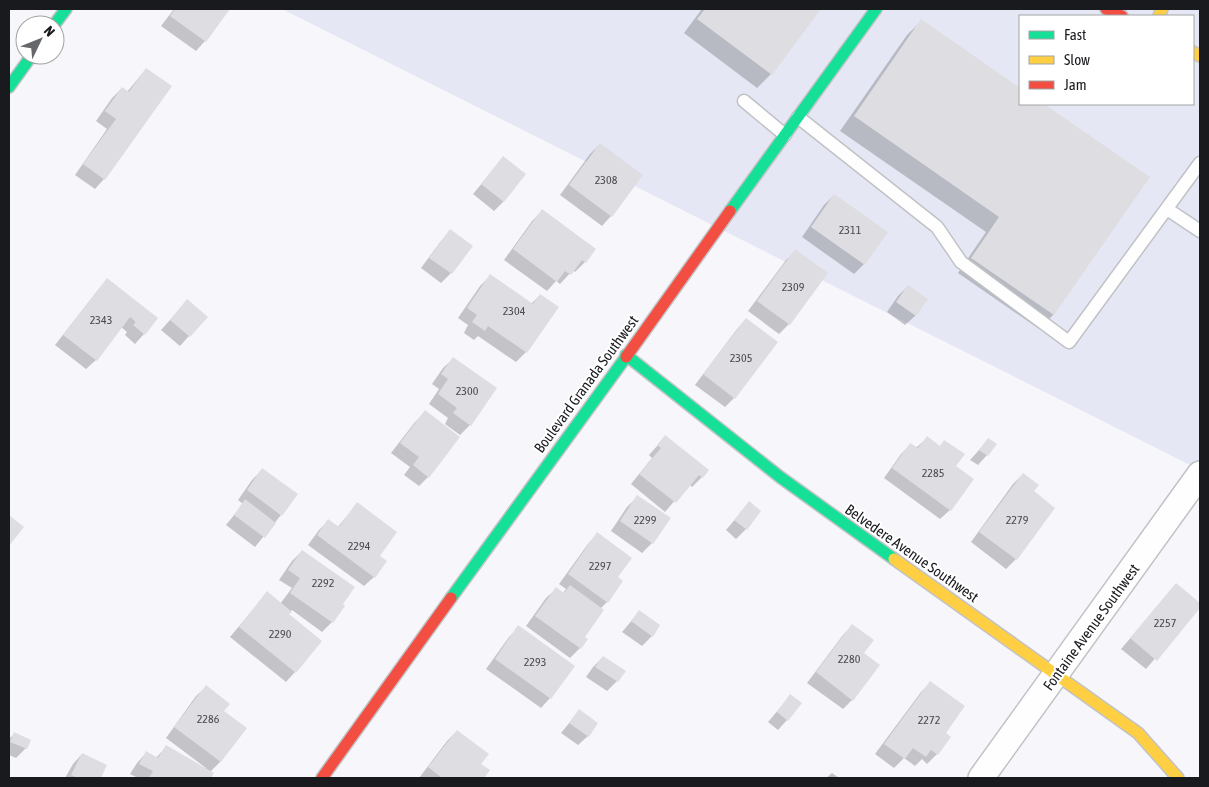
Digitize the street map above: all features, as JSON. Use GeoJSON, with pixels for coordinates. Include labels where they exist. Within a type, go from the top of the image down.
{"type":"FeatureCollection","features":[{"type":"Feature","properties":{"kind":"street","name":"Boulevard Granada Southwest"},"geometry":{"type":"LineString","coordinates":[[322,778],[876,9]]}},
{"type":"Feature","properties":{"kind":"street"},"geometry":{"type":"LineString","coordinates":[[1106,9],[1120,15]]}},
{"type":"Feature","properties":{"kind":"street"},"geometry":{"type":"LineString","coordinates":[[9,86],[25,65]]}},
{"type":"Feature","properties":{"kind":"street","name":"Belvedere Avenue Southwest"},"geometry":{"type":"LineString","coordinates":[[626,355],[780,477],[1138,733],[1178,778]]}},
{"type":"Feature","properties":{"kind":"street","name":"Fontaine Avenue Southwest"},"geometry":{"type":"LineString","coordinates":[[981,778],[1200,474]]}},
{"type":"Feature","properties":{"kind":"lane"},"geometry":{"type":"LineString","coordinates":[[744,102],[785,135]]}},
{"type":"Feature","properties":{"kind":"lane"},"geometry":{"type":"LineString","coordinates":[[798,117],[937,226],[960,262],[1069,342],[1200,163]]}},
{"type":"Feature","properties":{"kind":"lane"},"geometry":{"type":"LineString","coordinates":[[1167,209],[1200,231]]}},
{"type":"Feature","properties":{"kind":"shaded area"},"geometry":{"type":"Polygon","coordinates":[[[282,9],[1200,9],[1200,470],[282,9]]]}},
{"type":"Feature","properties":{"kind":"building"},"geometry":{"type":"Polygon","coordinates":[[[175,9],[230,9],[206,42],[170,16],[175,9]]]}},
{"type":"Feature","properties":{"kind":"building"},"geometry":{"type":"Polygon","coordinates":[[[705,9],[821,9],[772,75],[697,19],[705,9]]]}},
{"type":"Feature","properties":{"kind":"building"},"geometry":{"type":"Polygon","coordinates":[[[921,19],[1019,87],[1019,105],[1045,105],[1150,177],[1054,315],[971,258],[999,217],[854,116],[921,19]]]}},
{"type":"Feature","properties":{"kind":"building"},"geometry":{"type":"Polygon","coordinates":[[[146,68],[172,86],[105,180],[83,164],[116,119],[105,111],[122,87],[129,92],[146,68]]]}},
{"type":"Feature","properties":{"kind":"building"},"geometry":{"type":"Polygon","coordinates":[[[600,143],[643,175],[612,217],[569,185],[600,143]]]}},
{"type":"Feature","properties":{"kind":"building"},"geometry":{"type":"Polygon","coordinates":[[[503,156],[526,174],[504,202],[481,184],[503,156]]]}},
{"type":"Feature","properties":{"kind":"building"},"geometry":{"type":"Polygon","coordinates":[[[834,194],[888,232],[865,265],[811,227],[834,194]]]}},
{"type":"Feature","properties":{"kind":"building"},"geometry":{"type":"Polygon","coordinates":[[[542,209],[596,249],[586,263],[582,260],[571,275],[565,271],[557,282],[513,249],[542,209]]]}},
{"type":"Feature","properties":{"kind":"building"},"geometry":{"type":"Polygon","coordinates":[[[450,229],[473,246],[452,274],[429,258],[450,229]]]}},
{"type":"Feature","properties":{"kind":"building"},"geometry":{"type":"Polygon","coordinates":[[[795,249],[828,273],[790,325],[757,301],[795,249]]]}},
{"type":"Feature","properties":{"kind":"building"},"geometry":{"type":"Polygon","coordinates":[[[490,274],[533,304],[540,294],[559,307],[527,353],[488,326],[485,331],[472,322],[477,315],[467,308],[490,274]]]}},
{"type":"Feature","properties":{"kind":"building"},"geometry":{"type":"Polygon","coordinates":[[[107,278],[158,318],[145,335],[133,325],[136,322],[130,317],[97,361],[63,335],[107,278]]]}},
{"type":"Feature","properties":{"kind":"building"},"geometry":{"type":"Polygon","coordinates":[[[908,285],[928,299],[916,316],[896,302],[908,285]]]}},
{"type":"Feature","properties":{"kind":"building"},"geometry":{"type":"Polygon","coordinates":[[[187,299],[208,317],[190,337],[170,320],[187,299]]]}},
{"type":"Feature","properties":{"kind":"building"},"geometry":{"type":"Polygon","coordinates":[[[746,318],[778,342],[735,399],[703,374],[746,318]]]}},
{"type":"Feature","properties":{"kind":"building"},"geometry":{"type":"Polygon","coordinates":[[[453,357],[497,388],[471,426],[453,413],[457,408],[438,394],[448,379],[441,374],[453,357]]]}},
{"type":"Feature","properties":{"kind":"building"},"geometry":{"type":"Polygon","coordinates":[[[425,410],[460,437],[429,478],[413,465],[419,457],[400,443],[425,410]]]}},
{"type":"Feature","properties":{"kind":"building"},"geometry":{"type":"Polygon","coordinates":[[[665,435],[709,470],[703,478],[699,475],[676,503],[639,474],[661,448],[657,445],[665,435]]]}},
{"type":"Feature","properties":{"kind":"building"},"geometry":{"type":"Polygon","coordinates":[[[927,436],[940,446],[944,440],[965,454],[956,466],[974,479],[951,511],[892,468],[910,443],[918,448],[927,436]]]}},
{"type":"Feature","properties":{"kind":"building"},"geometry":{"type":"Polygon","coordinates":[[[988,438],[997,444],[988,456],[979,450],[988,438]]]}},
{"type":"Feature","properties":{"kind":"building"},"geometry":{"type":"Polygon","coordinates":[[[262,468],[298,494],[282,516],[247,490],[262,468]]]}},
{"type":"Feature","properties":{"kind":"building"},"geometry":{"type":"Polygon","coordinates":[[[1023,473],[1039,485],[1034,491],[1055,508],[1017,560],[979,532],[1023,473]]]}},
{"type":"Feature","properties":{"kind":"building"},"geometry":{"type":"Polygon","coordinates":[[[637,495],[671,518],[653,544],[620,521],[637,495]]]}},
{"type":"Feature","properties":{"kind":"building"},"geometry":{"type":"Polygon","coordinates":[[[245,499],[276,523],[265,538],[234,515],[245,499]]]}},
{"type":"Feature","properties":{"kind":"building"},"geometry":{"type":"Polygon","coordinates":[[[749,501],[761,511],[747,530],[734,520],[749,501]]]}},
{"type":"Feature","properties":{"kind":"building"},"geometry":{"type":"Polygon","coordinates":[[[357,502],[397,532],[380,556],[387,561],[375,578],[317,535],[328,519],[339,527],[357,502]]]}},
{"type":"Feature","properties":{"kind":"building"},"geometry":{"type":"Polygon","coordinates":[[[9,515],[24,527],[9,546],[9,515]]]}},
{"type":"Feature","properties":{"kind":"building"},"geometry":{"type":"Polygon","coordinates":[[[597,532],[632,558],[618,577],[623,581],[608,603],[568,574],[597,532]]]}},
{"type":"Feature","properties":{"kind":"building"},"geometry":{"type":"Polygon","coordinates":[[[302,550],[355,587],[333,623],[290,593],[300,578],[288,570],[302,550]]]}},
{"type":"Feature","properties":{"kind":"building"},"geometry":{"type":"Polygon","coordinates":[[[1176,583],[1200,603],[1200,608],[1157,661],[1130,638],[1176,583]]]}},
{"type":"Feature","properties":{"kind":"building"},"geometry":{"type":"Polygon","coordinates":[[[570,585],[604,610],[585,637],[588,639],[581,649],[535,616],[556,587],[564,593],[570,585]]]}},
{"type":"Feature","properties":{"kind":"building"},"geometry":{"type":"Polygon","coordinates":[[[267,591],[292,612],[289,614],[322,641],[296,673],[239,627],[267,591]]]}},
{"type":"Feature","properties":{"kind":"building"},"geometry":{"type":"Polygon","coordinates":[[[639,610],[660,625],[653,637],[631,621],[639,610]]]}},
{"type":"Feature","properties":{"kind":"building"},"geometry":{"type":"Polygon","coordinates":[[[852,624],[874,640],[864,653],[880,665],[853,701],[816,672],[852,624]]]}},
{"type":"Feature","properties":{"kind":"building"},"geometry":{"type":"Polygon","coordinates":[[[518,625],[575,666],[551,699],[495,659],[518,625]]]}},
{"type":"Feature","properties":{"kind":"building"},"geometry":{"type":"Polygon","coordinates":[[[603,656],[626,671],[618,682],[595,667],[603,656]]]}},
{"type":"Feature","properties":{"kind":"building"},"geometry":{"type":"Polygon","coordinates":[[[930,681],[965,706],[946,733],[951,737],[938,755],[931,750],[926,757],[913,748],[905,759],[884,744],[930,681]]]}},
{"type":"Feature","properties":{"kind":"building"},"geometry":{"type":"Polygon","coordinates":[[[206,685],[230,704],[224,711],[247,728],[221,762],[174,727],[206,685]]]}},
{"type":"Feature","properties":{"kind":"building"},"geometry":{"type":"Polygon","coordinates":[[[790,694],[802,703],[788,721],[777,712],[790,694]]]}},
{"type":"Feature","properties":{"kind":"building"},"geometry":{"type":"Polygon","coordinates":[[[579,709],[598,723],[589,737],[569,723],[579,709]]]}},
{"type":"Feature","properties":{"kind":"building"},"geometry":{"type":"Polygon","coordinates":[[[457,730],[489,754],[481,764],[490,770],[484,778],[442,778],[428,767],[457,730]]]}},
{"type":"Feature","properties":{"kind":"building"},"geometry":{"type":"Polygon","coordinates":[[[14,732],[31,740],[27,749],[10,742],[14,732]]]}},
{"type":"Feature","properties":{"kind":"building"},"geometry":{"type":"Polygon","coordinates":[[[166,745],[214,773],[211,778],[149,778],[153,771],[139,764],[146,751],[158,758],[166,745]]]}},
{"type":"Feature","properties":{"kind":"building"},"geometry":{"type":"Polygon","coordinates":[[[82,753],[107,765],[101,778],[78,778],[71,775],[82,753]]]}},
{"type":"Feature","properties":{"kind":"traffic: fast"},"geometry":{"type":"LineString","coordinates":[[62,15],[66,9]]}},
{"type":"Feature","properties":{"kind":"traffic: fast"},"geometry":{"type":"LineString","coordinates":[[730,211],[876,9]]}},
{"type":"Feature","properties":{"kind":"traffic: fast"},"geometry":{"type":"LineString","coordinates":[[9,87],[25,65]]}},
{"type":"Feature","properties":{"kind":"traffic: fast"},"geometry":{"type":"LineString","coordinates":[[626,355],[780,477],[894,559]]}},
{"type":"Feature","properties":{"kind":"traffic: fast"},"geometry":{"type":"LineString","coordinates":[[451,598],[626,357]]}},
{"type":"Feature","properties":{"kind":"traffic: slow"},"geometry":{"type":"LineString","coordinates":[[1159,15],[1162,9]]}},
{"type":"Feature","properties":{"kind":"traffic: slow"},"geometry":{"type":"LineString","coordinates":[[1194,53],[1200,56]]}},
{"type":"Feature","properties":{"kind":"traffic: slow"},"geometry":{"type":"LineString","coordinates":[[894,559],[1138,733],[1178,778]]}},
{"type":"Feature","properties":{"kind":"traffic: jam"},"geometry":{"type":"LineString","coordinates":[[1106,9],[1120,15]]}},
{"type":"Feature","properties":{"kind":"traffic: jam"},"geometry":{"type":"LineString","coordinates":[[626,357],[730,211]]}},
{"type":"Feature","properties":{"kind":"traffic: jam"},"geometry":{"type":"LineString","coordinates":[[322,778],[451,598]]}}]}
